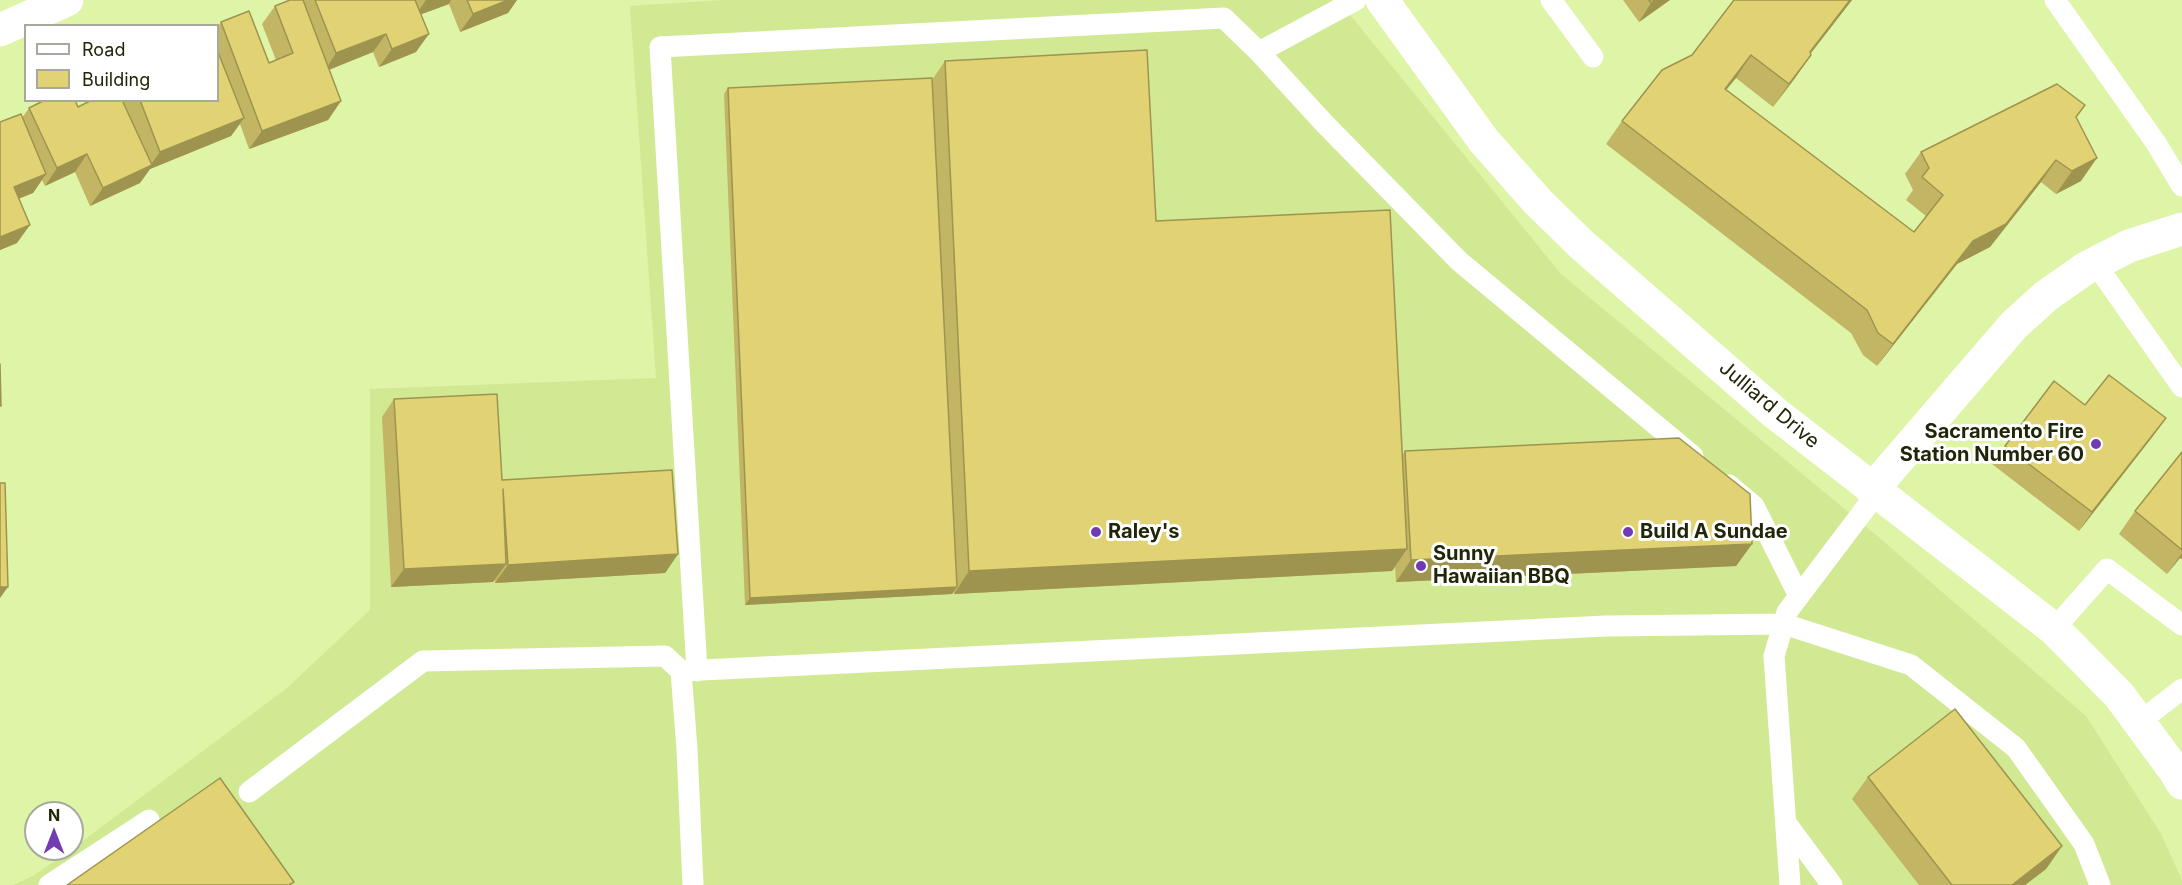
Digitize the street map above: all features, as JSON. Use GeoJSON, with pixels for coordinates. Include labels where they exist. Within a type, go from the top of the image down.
{"type":"FeatureCollection","features":[{"type":"Feature","properties":{"kind":"street"},"geometry":{"type":"LineString","coordinates":[[0,30],[67,0]]}},
{"type":"Feature","properties":{"kind":"street","name":"Julliard Drive"},"geometry":{"type":"LineString","coordinates":[[1382,0],[1484,141],[1538,202],[1581,244],[1775,412],[2054,629],[2119,695],[2182,783]]}},
{"type":"Feature","properties":{"kind":"street"},"geometry":{"type":"LineString","coordinates":[[1874,491],[2014,325],[2046,296],[2096,263],[2129,246],[2182,229]]}},
{"type":"Feature","properties":{"kind":"lane"},"geometry":{"type":"LineString","coordinates":[[1259,52],[1356,0]]}},
{"type":"Feature","properties":{"kind":"lane"},"geometry":{"type":"LineString","coordinates":[[1551,0],[1593,57]]}},
{"type":"Feature","properties":{"kind":"lane"},"geometry":{"type":"LineString","coordinates":[[2055,0],[2156,143],[2182,186]]}},
{"type":"Feature","properties":{"kind":"lane"},"geometry":{"type":"LineString","coordinates":[[693,885],[687,749],[689,671],[660,47],[1224,18],[1459,261],[1755,506],[1799,596]]}},
{"type":"Feature","properties":{"kind":"lane"},"geometry":{"type":"LineString","coordinates":[[2096,263],[2182,387]]}},
{"type":"Feature","properties":{"kind":"lane"},"geometry":{"type":"LineString","coordinates":[[1790,885],[1774,656],[1787,612],[1874,491]]}},
{"type":"Feature","properties":{"kind":"lane"},"geometry":{"type":"LineString","coordinates":[[2054,629],[2107,569],[2182,625]]}},
{"type":"Feature","properties":{"kind":"lane"},"geometry":{"type":"LineString","coordinates":[[249,792],[423,662],[666,656],[689,671],[1606,626],[1784,624],[1911,665],[2016,748],[2084,844],[2100,885]]}},
{"type":"Feature","properties":{"kind":"lane"},"geometry":{"type":"LineString","coordinates":[[2139,722],[2182,689]]}},
{"type":"Feature","properties":{"kind":"lane"},"geometry":{"type":"LineString","coordinates":[[49,885],[149,820]]}},
{"type":"Feature","properties":{"kind":"lane"},"geometry":{"type":"LineString","coordinates":[[1786,823],[1832,885]]}},
{"type":"Feature","properties":{"kind":"shaded area"},"geometry":{"type":"Polygon","coordinates":[[[724,0],[1338,0],[1561,274],[1876,535],[2086,716],[2161,834],[2182,880],[2182,885],[13,885],[33,876],[55,861],[84,861],[84,840],[287,688],[370,610],[370,389],[656,378],[630,6],[724,0]]]}},
{"type":"Feature","properties":{"kind":"building"},"geometry":{"type":"Polygon","coordinates":[[[290,0],[303,0],[341,101],[262,131],[221,22],[249,11],[269,63],[293,53],[275,6],[290,0]]]}},
{"type":"Feature","properties":{"kind":"building"},"geometry":{"type":"Polygon","coordinates":[[[315,0],[415,0],[429,34],[392,49],[386,34],[336,53],[315,0]]]}},
{"type":"Feature","properties":{"kind":"building"},"geometry":{"type":"Polygon","coordinates":[[[467,0],[508,0],[473,14],[467,0]]]}},
{"type":"Feature","properties":{"kind":"building"},"geometry":{"type":"Polygon","coordinates":[[[1734,0],[1850,0],[1810,52],[1811,55],[1789,84],[1751,55],[1725,89],[1914,232],[1943,195],[1922,177],[1929,168],[1921,152],[2057,84],[2085,105],[2076,117],[2097,158],[2072,171],[2056,160],[2006,224],[1973,241],[1893,344],[1878,333],[1867,310],[1622,121],[1662,70],[1692,55],[1734,0]]]}},
{"type":"Feature","properties":{"kind":"building"},"geometry":{"type":"Polygon","coordinates":[[[1147,50],[1156,221],[1390,210],[1407,549],[969,571],[945,61],[1147,50]]]}},
{"type":"Feature","properties":{"kind":"building"},"geometry":{"type":"Polygon","coordinates":[[[219,55],[244,118],[160,152],[141,102],[219,102],[219,55]]]}},
{"type":"Feature","properties":{"kind":"building"},"geometry":{"type":"Polygon","coordinates":[[[932,78],[957,587],[750,598],[728,88],[932,78]]]}},
{"type":"Feature","properties":{"kind":"building"},"geometry":{"type":"Polygon","coordinates":[[[41,102],[76,102],[78,107],[88,102],[123,102],[152,165],[103,188],[87,154],[57,168],[29,108],[41,102]]]}},
{"type":"Feature","properties":{"kind":"building"},"geometry":{"type":"Polygon","coordinates":[[[21,114],[46,174],[14,187],[30,225],[0,237],[0,122],[21,114]]]}},
{"type":"Feature","properties":{"kind":"building"},"geometry":{"type":"Polygon","coordinates":[[[2109,375],[2166,418],[2092,512],[2005,446],[2054,381],[2085,405],[2109,375]]]}},
{"type":"Feature","properties":{"kind":"building"},"geometry":{"type":"Polygon","coordinates":[[[497,394],[502,480],[672,470],[678,554],[508,565],[503,489],[506,564],[404,569],[394,399],[497,394]]]}},
{"type":"Feature","properties":{"kind":"building"},"geometry":{"type":"Polygon","coordinates":[[[1679,438],[1750,494],[1752,544],[1411,560],[1405,451],[1679,438]]]}},
{"type":"Feature","properties":{"kind":"building"},"geometry":{"type":"Polygon","coordinates":[[[2182,452],[2182,550],[2135,511],[2182,452]]]}},
{"type":"Feature","properties":{"kind":"building"},"geometry":{"type":"Polygon","coordinates":[[[0,483],[5,483],[8,587],[0,587],[0,483]]]}},
{"type":"Feature","properties":{"kind":"building"},"geometry":{"type":"Polygon","coordinates":[[[1955,709],[2062,846],[2012,885],[1952,885],[1868,777],[1955,709]]]}},
{"type":"Feature","properties":{"kind":"building"},"geometry":{"type":"Polygon","coordinates":[[[220,778],[294,882],[289,885],[67,885],[220,778]]]}},
{"type":"Feature","properties":{"kind":"place","name":"Sacramento Fire Station Number 60"},"geometry":{"type":"Point","coordinates":[2096,444]}},
{"type":"Feature","properties":{"kind":"place","name":"Raley's"},"geometry":{"type":"Point","coordinates":[1096,532]}},
{"type":"Feature","properties":{"kind":"place","name":"Build A Sundae"},"geometry":{"type":"Point","coordinates":[1628,532]}},
{"type":"Feature","properties":{"kind":"place","name":"Sunny Hawaiian BBQ"},"geometry":{"type":"Point","coordinates":[1421,566]}}]}
